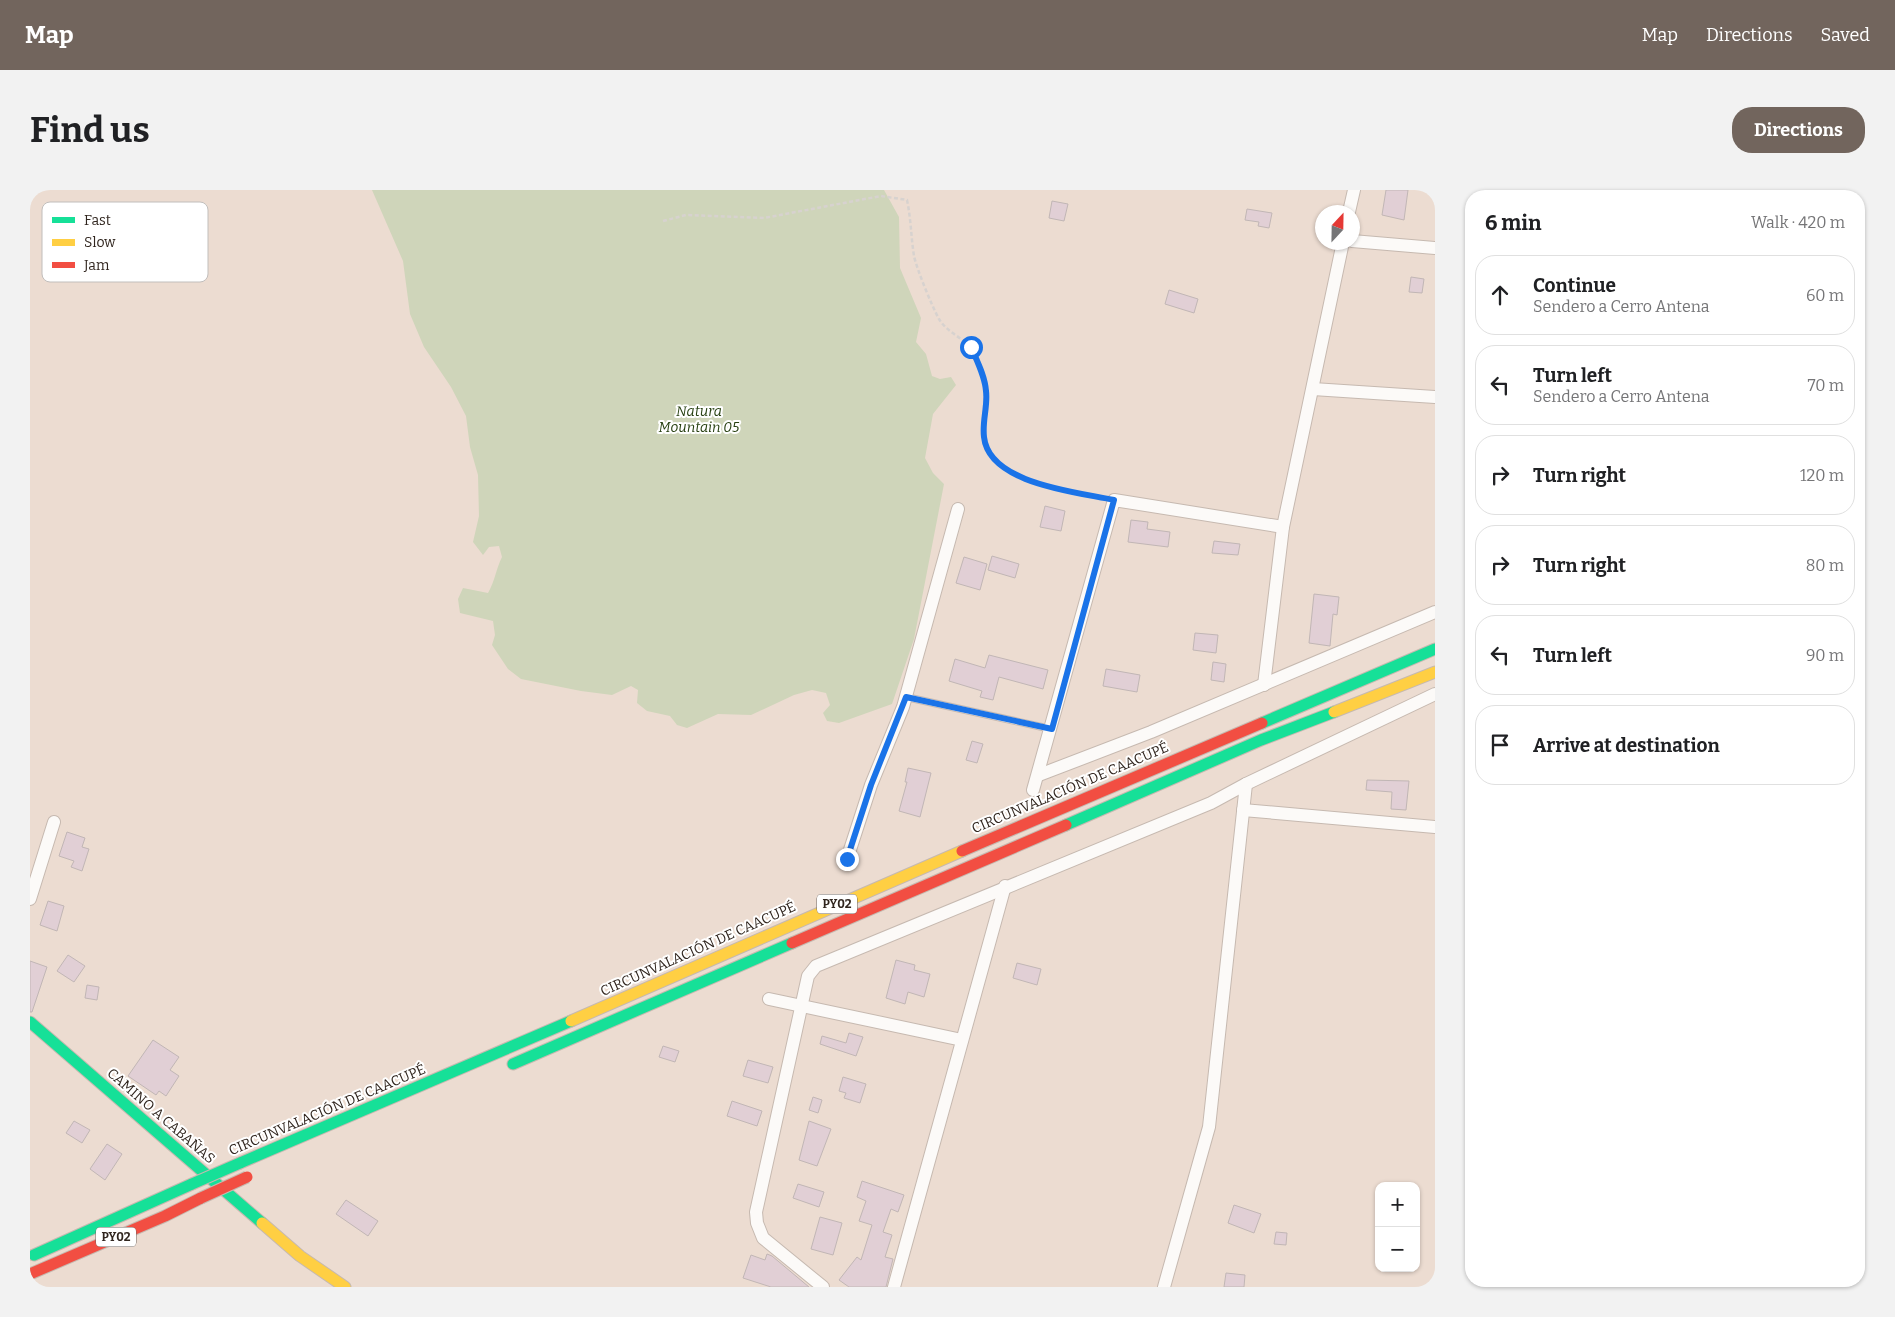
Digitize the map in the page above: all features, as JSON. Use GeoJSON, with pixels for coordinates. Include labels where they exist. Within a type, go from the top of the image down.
{"type":"FeatureCollection","features":[{"type":"Feature","properties":{"kind":"main road","name":"CIRCUNVALACIÓN DE CAACUPÉ"},"geometry":{"type":"LineString","coordinates":[[30,1257],[192,1184],[470,1066],[788,925],[1435,649]]}},
{"type":"Feature","properties":{"kind":"main road","name":"PY02"},"geometry":{"type":"LineString","coordinates":[[504,1068],[1243,748],[1435,672]]}},
{"type":"Feature","properties":{"kind":"main road","name":"CAMINO A CABAÑAS"},"geometry":{"type":"LineString","coordinates":[[30,1022],[300,1256],[345,1287]]}},
{"type":"Feature","properties":{"kind":"main road","name":"PY02"},"geometry":{"type":"LineString","coordinates":[[30,1274],[165,1216],[252,1175]]}},
{"type":"Feature","properties":{"kind":"street"},"geometry":{"type":"LineString","coordinates":[[1351,205],[1354,190]]}},
{"type":"Feature","properties":{"kind":"street"},"geometry":{"type":"LineString","coordinates":[[1360,243],[1435,248]]}},
{"type":"Feature","properties":{"kind":"street"},"geometry":{"type":"LineString","coordinates":[[1264,684],[1284,527],[1341,250]]}},
{"type":"Feature","properties":{"kind":"street"},"geometry":{"type":"LineString","coordinates":[[1313,388],[1435,397]]}},
{"type":"Feature","properties":{"kind":"street"},"geometry":{"type":"LineString","coordinates":[[1034,790],[1114,500],[1284,527]]}},
{"type":"Feature","properties":{"kind":"street"},"geometry":{"type":"LineString","coordinates":[[847,859],[871,785],[906,697],[958,509]]}},
{"type":"Feature","properties":{"kind":"street"},"geometry":{"type":"LineString","coordinates":[[1039,775],[1151,732],[1435,612]]}},
{"type":"Feature","properties":{"kind":"street"},"geometry":{"type":"LineString","coordinates":[[1395,687],[1435,690]]}},
{"type":"Feature","properties":{"kind":"street"},"geometry":{"type":"LineString","coordinates":[[823,1287],[763,1238],[757,1223],[756,1212],[803,1006],[808,976],[816,966],[1004,886],[1211,803],[1246,784],[1435,694]]}},
{"type":"Feature","properties":{"kind":"street"},"geometry":{"type":"LineString","coordinates":[[1164,1287],[1209,1127],[1246,784]]}},
{"type":"Feature","properties":{"kind":"street"},"geometry":{"type":"LineString","coordinates":[[1243,810],[1435,827]]}},
{"type":"Feature","properties":{"kind":"street"},"geometry":{"type":"LineString","coordinates":[[30,899],[54,822]]}},
{"type":"Feature","properties":{"kind":"street"},"geometry":{"type":"LineString","coordinates":[[894,1287],[1004,886]]}},
{"type":"Feature","properties":{"kind":"street"},"geometry":{"type":"LineString","coordinates":[[769,999],[962,1040]]}},
{"type":"Feature","properties":{"kind":"lane"},"geometry":{"type":"LineString","coordinates":[[906,697],[1052,729]]}},
{"type":"Feature","properties":{"kind":"path"},"geometry":{"type":"LineString","coordinates":[[663,221],[686,215],[764,218],[881,196],[907,200],[912,221],[914,257],[930,301],[940,322],[971,347],[980,367],[986,391],[984,438],[991,457],[1008,472],[1041,483],[1114,500]]}},
{"type":"Feature","properties":{"kind":"green space","name":"Natura Mountain 05"},"geometry":{"type":"Polygon","coordinates":[[[372,190],[884,190],[899,217],[900,268],[921,318],[916,342],[926,354],[932,376],[940,379],[951,377],[956,385],[933,414],[925,458],[933,473],[944,484],[914,639],[892,704],[839,723],[827,721],[823,713],[830,705],[826,693],[812,690],[794,695],[751,715],[718,714],[687,728],[677,725],[670,716],[647,711],[637,703],[638,690],[631,686],[612,695],[581,691],[521,679],[508,669],[492,645],[495,635],[493,621],[460,613],[458,599],[463,588],[488,593],[502,557],[499,546],[489,547],[483,555],[473,542],[479,516],[478,475],[470,447],[466,416],[451,387],[424,347],[410,314],[403,261],[372,190]]]}},
{"type":"Feature","properties":{"kind":"building"},"geometry":{"type":"Polygon","coordinates":[[[1386,190],[1408,190],[1404,220],[1382,215],[1386,190]]]}},
{"type":"Feature","properties":{"kind":"building"},"geometry":{"type":"Polygon","coordinates":[[[1052,201],[1068,204],[1064,221],[1049,218],[1052,201]]]}},
{"type":"Feature","properties":{"kind":"building"},"geometry":{"type":"Polygon","coordinates":[[[1247,209],[1272,213],[1269,228],[1258,226],[1259,222],[1245,220],[1247,209]]]}},
{"type":"Feature","properties":{"kind":"building"},"geometry":{"type":"Polygon","coordinates":[[[1411,277],[1424,279],[1422,293],[1409,292],[1411,277]]]}},
{"type":"Feature","properties":{"kind":"building"},"geometry":{"type":"Polygon","coordinates":[[[1169,290],[1198,299],[1194,313],[1165,304],[1169,290]]]}},
{"type":"Feature","properties":{"kind":"building"},"geometry":{"type":"Polygon","coordinates":[[[1045,506],[1065,511],[1061,531],[1040,527],[1045,506]]]}},
{"type":"Feature","properties":{"kind":"building"},"geometry":{"type":"Polygon","coordinates":[[[1131,520],[1148,522],[1147,529],[1170,532],[1168,547],[1128,542],[1131,520]]]}},
{"type":"Feature","properties":{"kind":"building"},"geometry":{"type":"Polygon","coordinates":[[[1214,541],[1240,544],[1238,555],[1212,553],[1214,541]]]}},
{"type":"Feature","properties":{"kind":"building"},"geometry":{"type":"Polygon","coordinates":[[[992,556],[1019,564],[1015,578],[988,570],[992,556]]]}},
{"type":"Feature","properties":{"kind":"building"},"geometry":{"type":"Polygon","coordinates":[[[964,557],[987,564],[980,590],[956,583],[964,557]]]}},
{"type":"Feature","properties":{"kind":"building"},"geometry":{"type":"Polygon","coordinates":[[[1314,594],[1339,597],[1337,615],[1333,614],[1330,646],[1309,643],[1314,594]]]}},
{"type":"Feature","properties":{"kind":"building"},"geometry":{"type":"Polygon","coordinates":[[[1195,633],[1218,635],[1216,653],[1193,650],[1195,633]]]}},
{"type":"Feature","properties":{"kind":"building"},"geometry":{"type":"Polygon","coordinates":[[[989,655],[1048,670],[1043,689],[999,677],[993,700],[980,697],[982,691],[949,681],[955,659],[985,668],[989,655]]]}},
{"type":"Feature","properties":{"kind":"building"},"geometry":{"type":"Polygon","coordinates":[[[1213,662],[1226,664],[1224,682],[1211,680],[1213,662]]]}},
{"type":"Feature","properties":{"kind":"building"},"geometry":{"type":"Polygon","coordinates":[[[1106,669],[1140,675],[1137,692],[1103,686],[1106,669]]]}},
{"type":"Feature","properties":{"kind":"building"},"geometry":{"type":"Polygon","coordinates":[[[972,741],[983,744],[977,763],[966,760],[972,741]]]}},
{"type":"Feature","properties":{"kind":"building"},"geometry":{"type":"Polygon","coordinates":[[[908,768],[931,773],[920,817],[899,811],[907,782],[905,782],[908,768]]]}},
{"type":"Feature","properties":{"kind":"building"},"geometry":{"type":"Polygon","coordinates":[[[1367,780],[1409,781],[1406,810],[1391,809],[1392,792],[1366,790],[1367,780]]]}},
{"type":"Feature","properties":{"kind":"building"},"geometry":{"type":"Polygon","coordinates":[[[67,832],[85,838],[82,847],[89,849],[82,871],[71,867],[74,861],[59,856],[67,832]]]}},
{"type":"Feature","properties":{"kind":"building"},"geometry":{"type":"Polygon","coordinates":[[[48,901],[64,906],[57,931],[40,925],[48,901]]]}},
{"type":"Feature","properties":{"kind":"building"},"geometry":{"type":"Polygon","coordinates":[[[68,955],[85,966],[74,982],[57,971],[68,955]]]}},
{"type":"Feature","properties":{"kind":"building"},"geometry":{"type":"Polygon","coordinates":[[[896,960],[915,965],[914,970],[930,974],[924,997],[908,992],[905,1004],[886,998],[896,960]]]}},
{"type":"Feature","properties":{"kind":"building"},"geometry":{"type":"Polygon","coordinates":[[[30,961],[47,967],[32,1012],[30,1012],[30,961]]]}},
{"type":"Feature","properties":{"kind":"building"},"geometry":{"type":"Polygon","coordinates":[[[1017,963],[1041,969],[1037,985],[1013,978],[1017,963]]]}},
{"type":"Feature","properties":{"kind":"building"},"geometry":{"type":"Polygon","coordinates":[[[87,985],[99,987],[97,1000],[85,998],[87,985]]]}},
{"type":"Feature","properties":{"kind":"building"},"geometry":{"type":"Polygon","coordinates":[[[849,1033],[863,1037],[856,1056],[820,1044],[822,1036],[846,1043],[849,1033]]]}},
{"type":"Feature","properties":{"kind":"building"},"geometry":{"type":"Polygon","coordinates":[[[153,1040],[179,1057],[170,1070],[179,1076],[166,1096],[159,1091],[156,1095],[128,1076],[153,1040]]]}},
{"type":"Feature","properties":{"kind":"building"},"geometry":{"type":"Polygon","coordinates":[[[663,1046],[679,1051],[675,1062],[659,1057],[663,1046]]]}},
{"type":"Feature","properties":{"kind":"building"},"geometry":{"type":"Polygon","coordinates":[[[748,1060],[773,1067],[768,1083],[743,1076],[748,1060]]]}},
{"type":"Feature","properties":{"kind":"building"},"geometry":{"type":"Polygon","coordinates":[[[843,1077],[866,1084],[860,1103],[844,1098],[846,1093],[839,1091],[843,1077]]]}},
{"type":"Feature","properties":{"kind":"building"},"geometry":{"type":"Polygon","coordinates":[[[813,1097],[822,1100],[818,1113],[809,1110],[813,1097]]]}},
{"type":"Feature","properties":{"kind":"building"},"geometry":{"type":"Polygon","coordinates":[[[732,1101],[762,1111],[757,1126],[727,1116],[732,1101]]]}},
{"type":"Feature","properties":{"kind":"building"},"geometry":{"type":"Polygon","coordinates":[[[74,1121],[90,1130],[82,1143],[66,1133],[74,1121]]]}},
{"type":"Feature","properties":{"kind":"building"},"geometry":{"type":"Polygon","coordinates":[[[809,1121],[831,1129],[817,1166],[799,1160],[809,1121]]]}},
{"type":"Feature","properties":{"kind":"building"},"geometry":{"type":"Polygon","coordinates":[[[107,1144],[122,1154],[105,1180],[90,1169],[107,1144]]]}},
{"type":"Feature","properties":{"kind":"building"},"geometry":{"type":"Polygon","coordinates":[[[862,1181],[904,1195],[898,1212],[891,1209],[883,1232],[892,1235],[885,1257],[893,1259],[886,1287],[849,1287],[839,1280],[857,1257],[861,1260],[872,1225],[859,1221],[866,1201],[857,1197],[862,1181]]]}},
{"type":"Feature","properties":{"kind":"building"},"geometry":{"type":"Polygon","coordinates":[[[798,1184],[824,1192],[819,1207],[793,1198],[798,1184]]]}},
{"type":"Feature","properties":{"kind":"building"},"geometry":{"type":"Polygon","coordinates":[[[346,1200],[378,1221],[368,1236],[336,1214],[346,1200]]]}},
{"type":"Feature","properties":{"kind":"building"},"geometry":{"type":"Polygon","coordinates":[[[1234,1205],[1261,1214],[1254,1233],[1228,1223],[1234,1205]]]}},
{"type":"Feature","properties":{"kind":"building"},"geometry":{"type":"Polygon","coordinates":[[[820,1217],[842,1223],[833,1255],[811,1249],[820,1217]]]}},
{"type":"Feature","properties":{"kind":"building"},"geometry":{"type":"Polygon","coordinates":[[[1276,1232],[1287,1233],[1286,1245],[1274,1244],[1276,1232]]]}},
{"type":"Feature","properties":{"kind":"building"},"geometry":{"type":"Polygon","coordinates":[[[767,1254],[772,1256],[809,1287],[771,1287],[743,1278],[751,1255],[765,1260],[767,1254]]]}},
{"type":"Feature","properties":{"kind":"building"},"geometry":{"type":"Polygon","coordinates":[[[1226,1273],[1245,1275],[1244,1287],[1224,1287],[1226,1273]]]}},
{"type":"Feature","properties":{"kind":"traffic: fast"},"geometry":{"type":"LineString","coordinates":[[1262,723],[1435,649]]}},
{"type":"Feature","properties":{"kind":"traffic: fast"},"geometry":{"type":"LineString","coordinates":[[1066,825],[1261,740],[1334,712]]}},
{"type":"Feature","properties":{"kind":"traffic: fast"},"geometry":{"type":"LineString","coordinates":[[513,1064],[792,943]]}},
{"type":"Feature","properties":{"kind":"traffic: fast"},"geometry":{"type":"LineString","coordinates":[[240,1163],[571,1021]]}},
{"type":"Feature","properties":{"kind":"traffic: fast"},"geometry":{"type":"LineString","coordinates":[[30,1022],[262,1223]]}},
{"type":"Feature","properties":{"kind":"traffic: fast"},"geometry":{"type":"LineString","coordinates":[[192,1184],[240,1163]]}},
{"type":"Feature","properties":{"kind":"traffic: fast"},"geometry":{"type":"LineString","coordinates":[[34,1255],[192,1184]]}},
{"type":"Feature","properties":{"kind":"traffic: slow"},"geometry":{"type":"LineString","coordinates":[[1334,712],[1435,672]]}},
{"type":"Feature","properties":{"kind":"traffic: slow"},"geometry":{"type":"LineString","coordinates":[[571,1021],[962,851]]}},
{"type":"Feature","properties":{"kind":"traffic: slow"},"geometry":{"type":"LineString","coordinates":[[262,1223],[300,1256],[345,1287]]}},
{"type":"Feature","properties":{"kind":"traffic: jam"},"geometry":{"type":"LineString","coordinates":[[962,851],[1262,723]]}},
{"type":"Feature","properties":{"kind":"traffic: jam"},"geometry":{"type":"LineString","coordinates":[[792,943],[1066,825]]}},
{"type":"Feature","properties":{"kind":"traffic: jam"},"geometry":{"type":"LineString","coordinates":[[201,1198],[247,1177]]}},
{"type":"Feature","properties":{"kind":"traffic: jam"},"geometry":{"type":"LineString","coordinates":[[30,1274],[165,1216],[201,1198]]}},
{"type":"Feature","properties":{"kind":"route"},"geometry":{"type":"LineString","coordinates":[[847,859],[871,785],[904,707],[906,697],[1052,729],[1114,500],[1041,483],[1008,472],[991,457],[984,438],[983,420],[986,391],[980,367],[971,347]]}}]}
